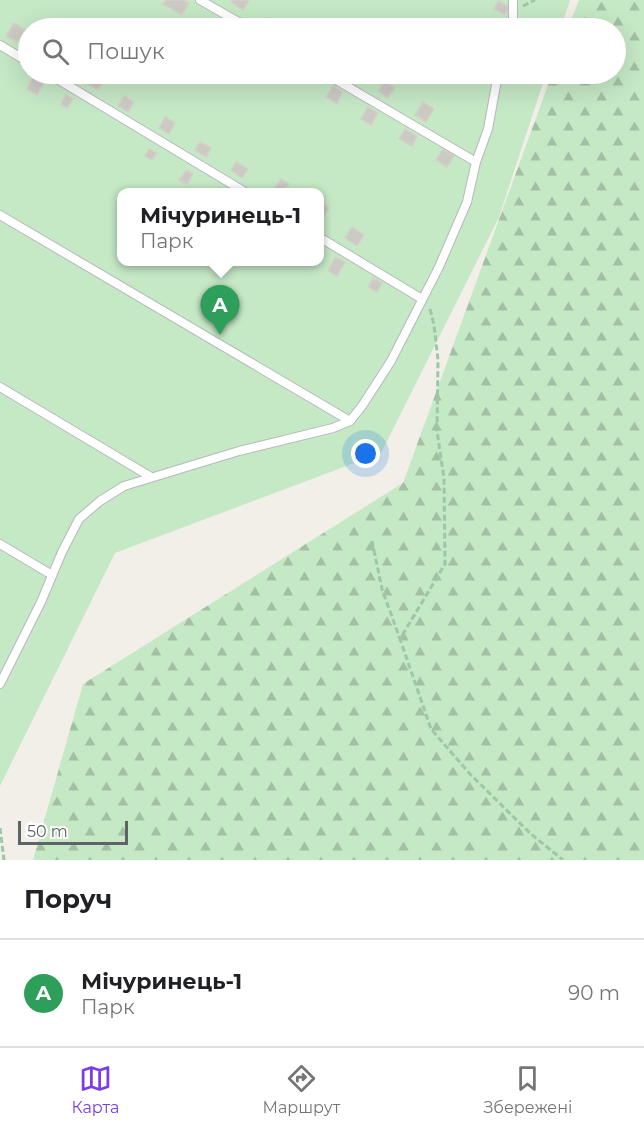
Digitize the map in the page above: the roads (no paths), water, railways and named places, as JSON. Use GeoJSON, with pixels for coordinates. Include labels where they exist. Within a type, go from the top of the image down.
{"type":"FeatureCollection","features":[{"type":"Feature","properties":{"kind":"lane"},"geometry":{"type":"LineString","coordinates":[[200,0],[232,18]]}},
{"type":"Feature","properties":{"kind":"lane"},"geometry":{"type":"LineString","coordinates":[[513,0],[513,18]]}},
{"type":"Feature","properties":{"kind":"lane"},"geometry":{"type":"LineString","coordinates":[[0,45],[18,56]]}},
{"type":"Feature","properties":{"kind":"lane"},"geometry":{"type":"LineString","coordinates":[[66,84],[238,188]]}},
{"type":"Feature","properties":{"kind":"lane"},"geometry":{"type":"LineString","coordinates":[[343,84],[476,162]]}},
{"type":"Feature","properties":{"kind":"lane"},"geometry":{"type":"LineString","coordinates":[[0,684],[79,519],[111,493],[151,477],[239,451],[311,435],[342,426],[350,421],[391,361],[467,202],[476,162],[488,129],[496,84]]}},
{"type":"Feature","properties":{"kind":"lane"},"geometry":{"type":"LineString","coordinates":[[0,215],[350,421]]}},
{"type":"Feature","properties":{"kind":"lane"},"geometry":{"type":"LineString","coordinates":[[324,240],[424,296]]}},
{"type":"Feature","properties":{"kind":"lane"},"geometry":{"type":"LineString","coordinates":[[0,387],[151,477]]}},
{"type":"Feature","properties":{"kind":"lane"},"geometry":{"type":"LineString","coordinates":[[0,544],[52,574]]}},
{"type":"Feature","properties":{"kind":"place","name":"Мічуринець-1"},"geometry":{"type":"Point","coordinates":[220,335]}}]}
